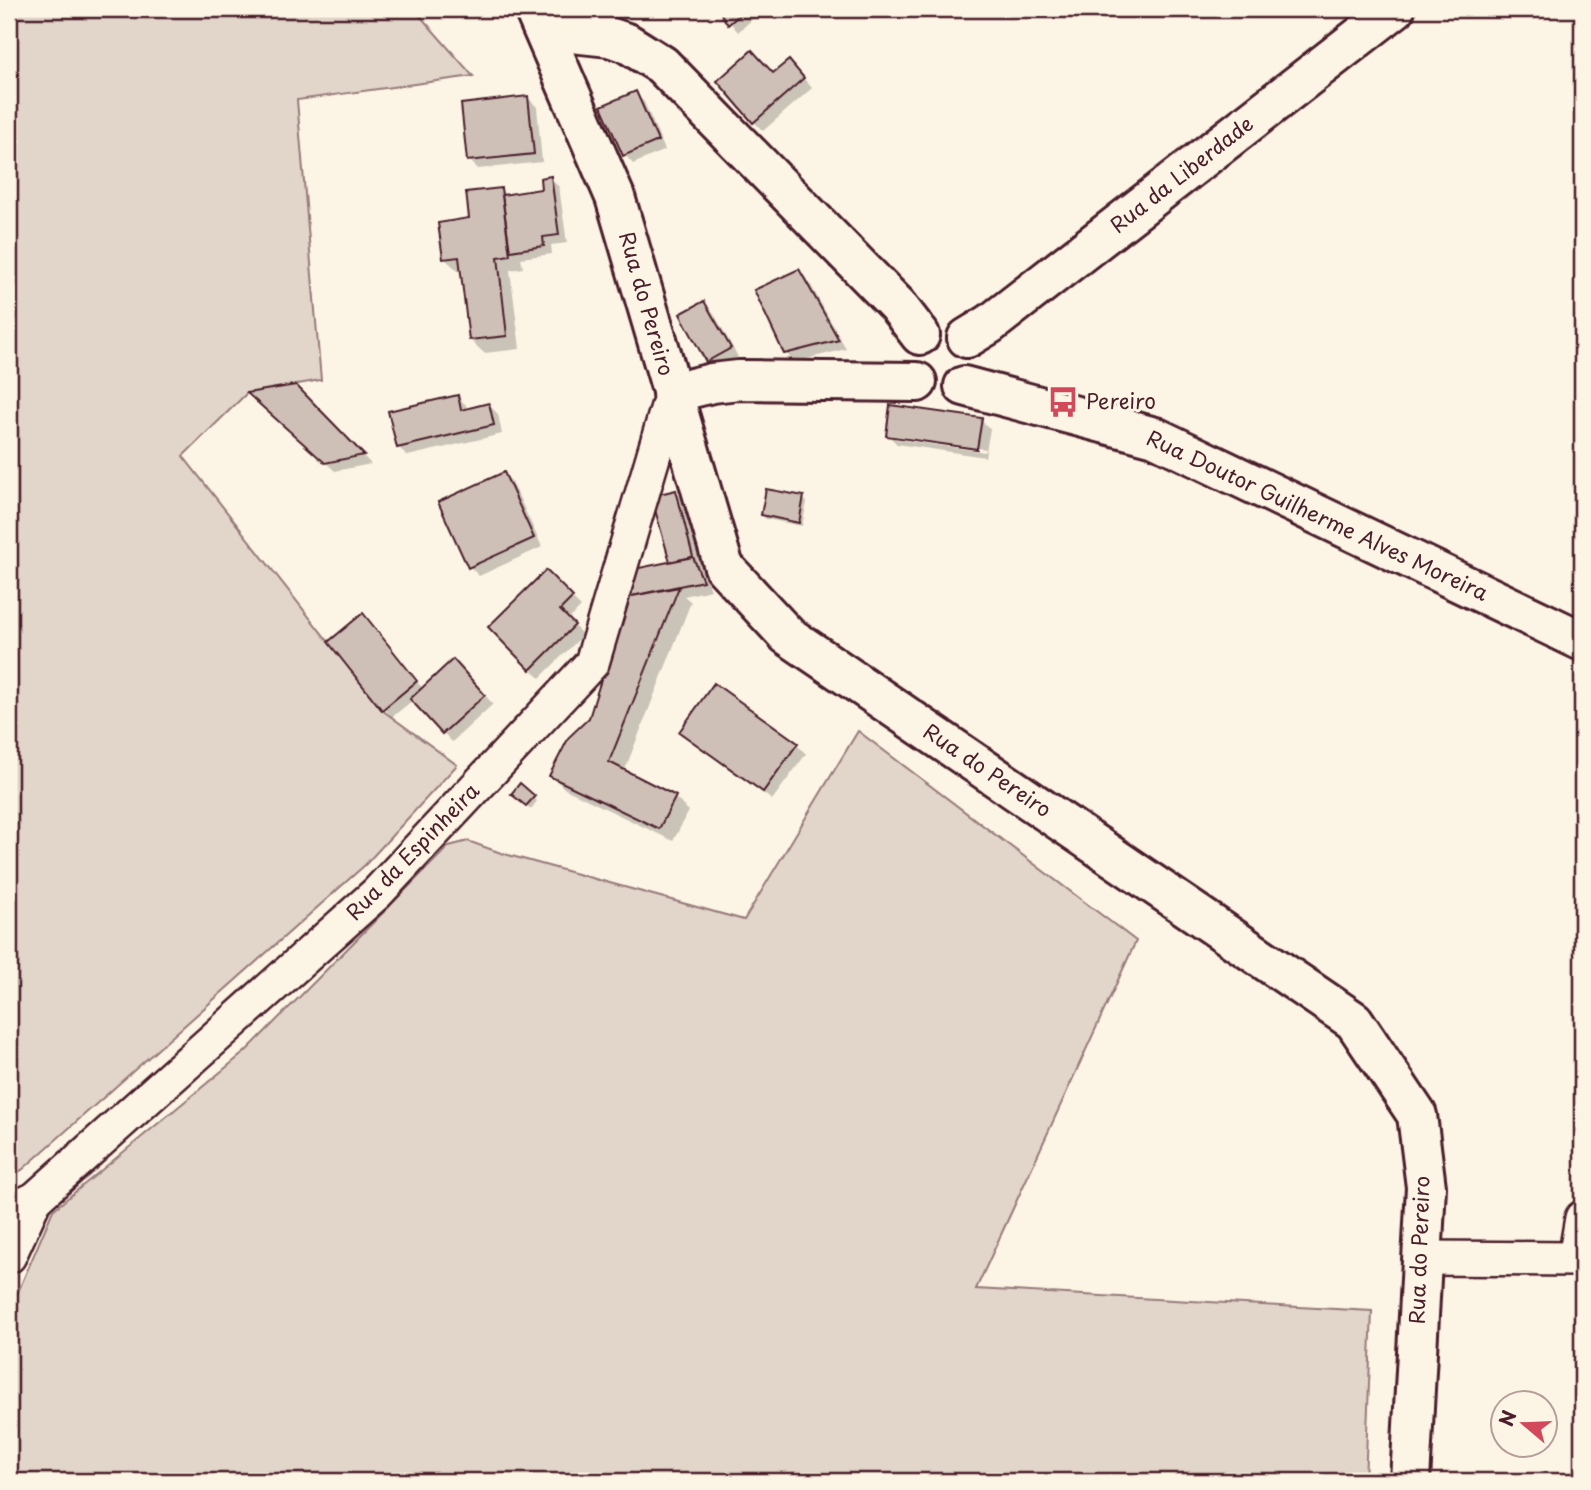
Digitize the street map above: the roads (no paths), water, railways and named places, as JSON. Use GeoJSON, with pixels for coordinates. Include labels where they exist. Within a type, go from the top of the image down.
{"type":"FeatureCollection","features":[{"type":"Feature","properties":{"kind":"street","name":"Rua da Liberdade"},"geometry":{"type":"LineString","coordinates":[[967,338],[990,324],[1395,9]]}},
{"type":"Feature","properties":{"kind":"street"},"geometry":{"type":"LineString","coordinates":[[539,19],[618,40],[662,65],[888,295],[920,335]]}},
{"type":"Feature","properties":{"kind":"street","name":"Rua do Pereiro"},"geometry":{"type":"LineString","coordinates":[[539,19],[615,197],[724,567],[787,635],[1354,1021],[1417,1115],[1426,1187],[1410,1481]]}},
{"type":"Feature","properties":{"kind":"street"},"geometry":{"type":"LineString","coordinates":[[949,327],[967,338],[975,357],[975,368],[964,386],[945,394],[934,393],[916,382],[911,374],[909,353],[920,335],[929,329],[949,327]]}},
{"type":"Feature","properties":{"kind":"street"},"geometry":{"type":"LineString","coordinates":[[672,393],[712,383],[739,380],[916,382]]}},
{"type":"Feature","properties":{"kind":"street","name":"Rua Doutor Guilherme Alves Moreira"},"geometry":{"type":"LineString","coordinates":[[964,386],[1155,437],[1582,642]]}},
{"type":"Feature","properties":{"kind":"street","name":"Rua da Espinheira"},"geometry":{"type":"LineString","coordinates":[[22,1205],[377,893],[592,663],[672,393]]}},
{"type":"Feature","properties":{"kind":"street"},"geometry":{"type":"LineString","coordinates":[[9,1256],[22,1205]]}},
{"type":"Feature","properties":{"kind":"street"},"geometry":{"type":"LineString","coordinates":[[1421,1258],[1575,1259],[1582,1218]]}},
{"type":"Feature","properties":{"kind":"place","name":"Pereiro"},"geometry":{"type":"Point","coordinates":[1063,402]}}]}
